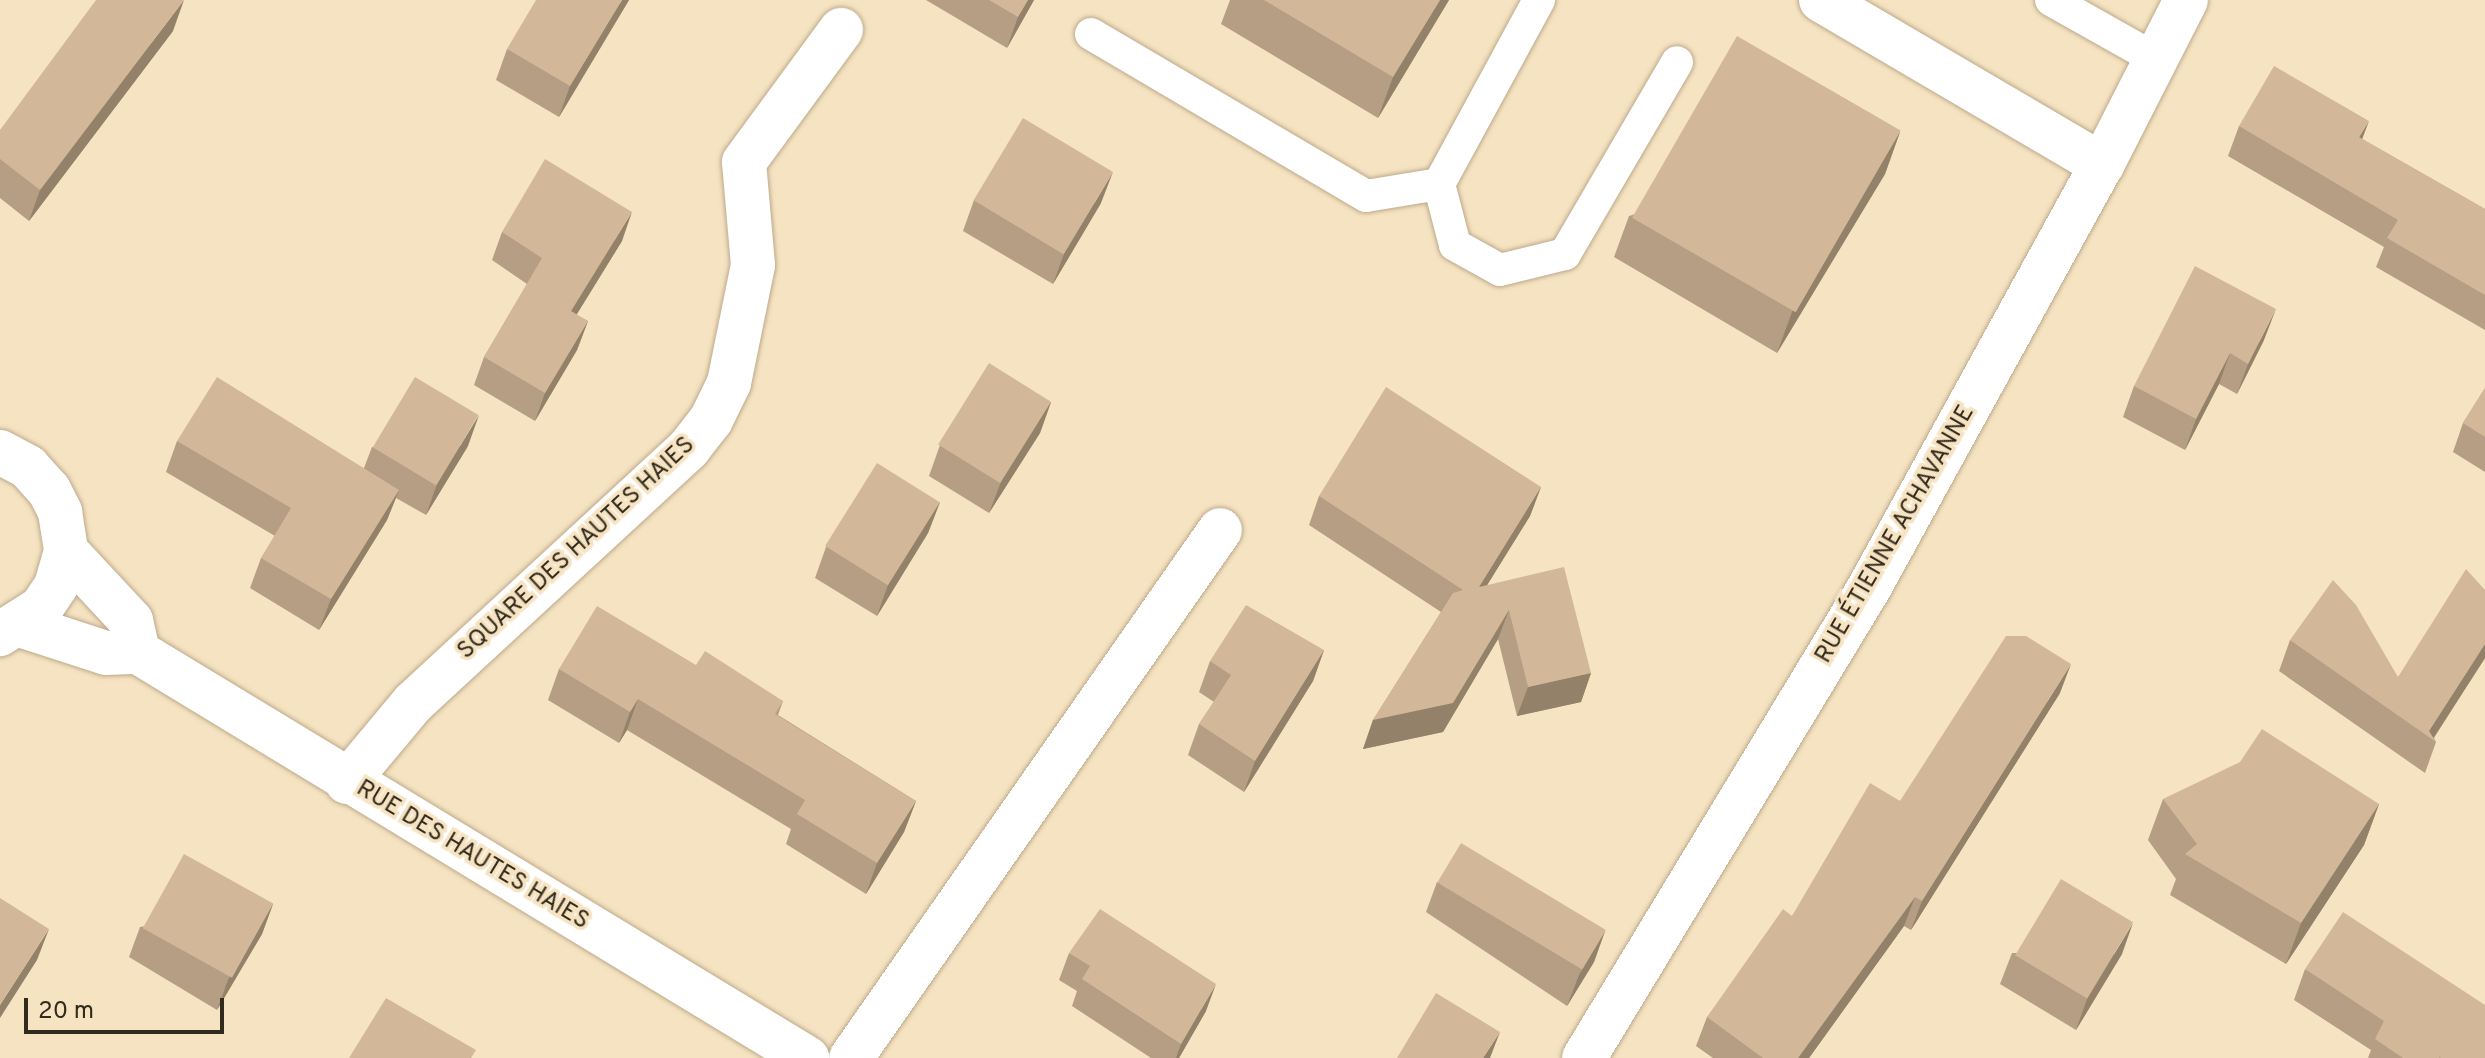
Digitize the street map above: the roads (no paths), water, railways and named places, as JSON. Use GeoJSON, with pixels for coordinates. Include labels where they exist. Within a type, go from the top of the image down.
{"type":"FeatureCollection","features":[{"type":"Feature","properties":{"kind":"street"},"geometry":{"type":"LineString","coordinates":[[1821,0],[2102,165]]}},
{"type":"Feature","properties":{"kind":"street","name":"RUE ÉTIENNE ACHAVANNE"},"geometry":{"type":"LineString","coordinates":[[1584,1058],[1869,588],[2102,165],[2186,0]]}},
{"type":"Feature","properties":{"kind":"street","name":"SQUARE DES HAUTES HAIES"},"geometry":{"type":"LineString","coordinates":[[347,782],[413,703],[689,448],[711,420],[729,383],[753,265],[744,162],[841,30]]}},
{"type":"Feature","properties":{"kind":"street"},"geometry":{"type":"LineString","coordinates":[[0,452],[28,467],[49,490],[60,512],[66,551],[56,586],[10,630]]}},
{"type":"Feature","properties":{"kind":"street"},"geometry":{"type":"LineString","coordinates":[[851,1058],[1220,530]]}},
{"type":"Feature","properties":{"kind":"street"},"geometry":{"type":"LineString","coordinates":[[66,551],[131,621],[138,652]]}},
{"type":"Feature","properties":{"kind":"street","name":"RUE DES HAUTES HAIES"},"geometry":{"type":"LineString","coordinates":[[10,630],[106,653],[138,652],[347,782],[807,1058]]}},
{"type":"Feature","properties":{"kind":"lane"},"geometry":{"type":"LineString","coordinates":[[1539,0],[1439,184],[1455,245],[1500,270],[1565,254],[1677,62]]}},
{"type":"Feature","properties":{"kind":"lane"},"geometry":{"type":"LineString","coordinates":[[2051,0],[2154,58]]}},
{"type":"Feature","properties":{"kind":"lane"},"geometry":{"type":"LineString","coordinates":[[1091,34],[1366,196],[1439,184]]}}]}
